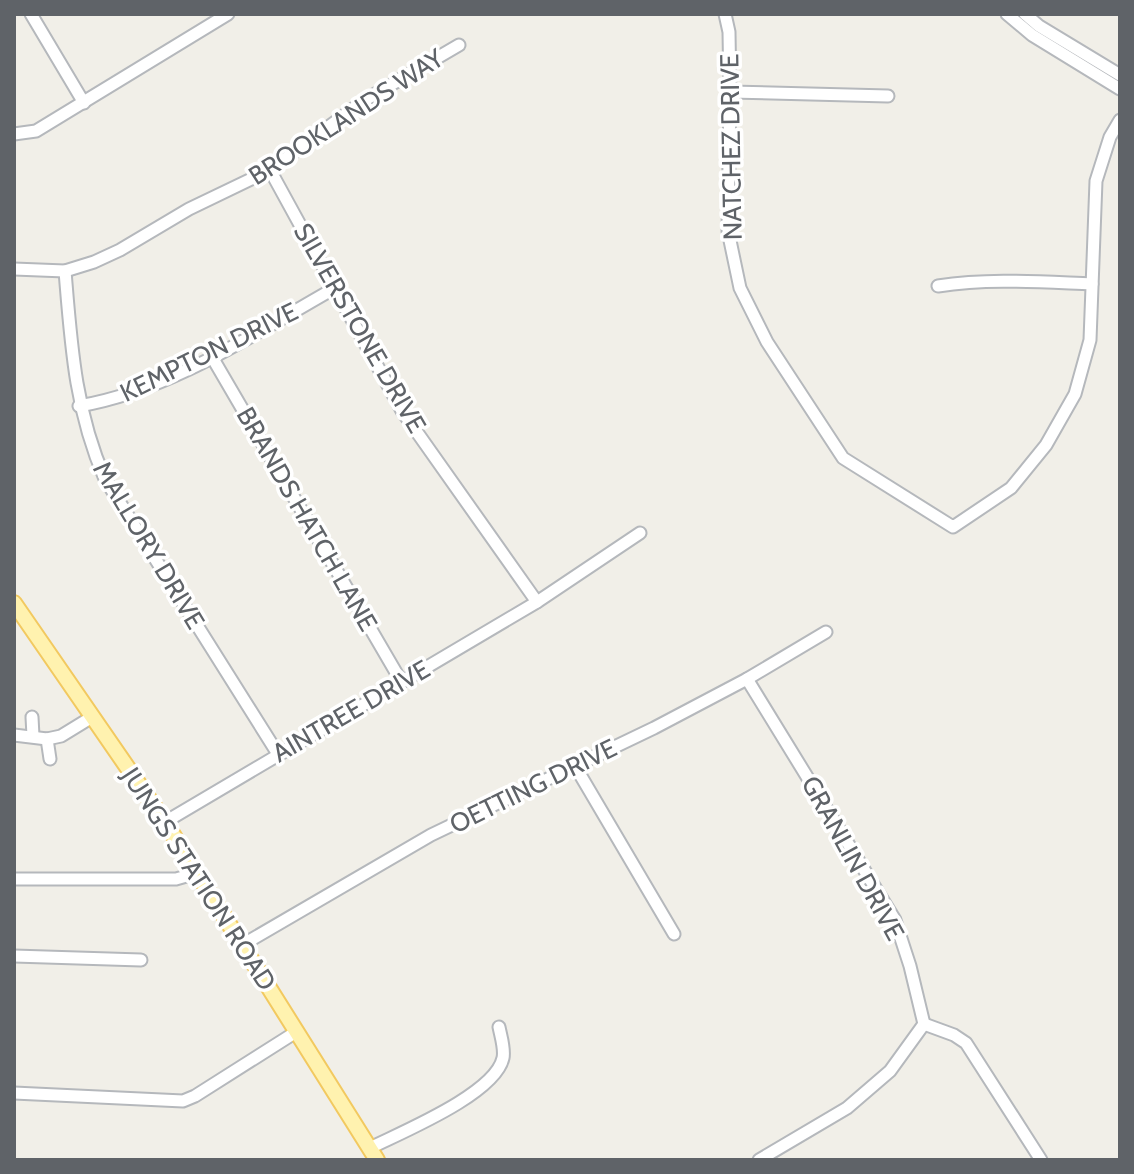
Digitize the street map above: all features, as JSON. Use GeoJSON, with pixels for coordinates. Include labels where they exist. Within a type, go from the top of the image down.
{"type":"FeatureCollection","features":[{"type":"Feature","properties":{"kind":"main road","name":"JUNGS STATION ROAD"},"geometry":{"type":"LineString","coordinates":[[14,603],[165,822],[373,1154]]}},
{"type":"Feature","properties":{"kind":"street"},"geometry":{"type":"LineString","coordinates":[[31,14],[84,103]]}},
{"type":"Feature","properties":{"kind":"street"},"geometry":{"type":"LineString","coordinates":[[14,134],[36,131],[228,14]]}},
{"type":"Feature","properties":{"kind":"street","name":"NATCHEZ DRIVE"},"geometry":{"type":"LineString","coordinates":[[725,14],[729,32],[730,92],[728,231],[740,288],[767,342],[843,458],[953,527],[1011,488],[1046,445],[1075,394],[1090,340],[1092,284]]}},
{"type":"Feature","properties":{"kind":"street"},"geometry":{"type":"LineString","coordinates":[[1007,14],[1032,35],[1120,89]]}},
{"type":"Feature","properties":{"kind":"street"},"geometry":{"type":"LineString","coordinates":[[1025,14],[1039,26],[1120,75]]}},
{"type":"Feature","properties":{"kind":"street","name":"BROOKLANDS WAY"},"geometry":{"type":"LineString","coordinates":[[14,269],[65,271],[120,250],[189,209],[270,170],[365,100],[459,45]]}},
{"type":"Feature","properties":{"kind":"street"},"geometry":{"type":"LineString","coordinates":[[730,92],[888,96]]}},
{"type":"Feature","properties":{"kind":"street"},"geometry":{"type":"LineString","coordinates":[[938,286],[968,281],[1092,284],[1096,181],[1110,137],[1120,120]]}},
{"type":"Feature","properties":{"kind":"street","name":"SILVERSTONE DRIVE"},"geometry":{"type":"LineString","coordinates":[[270,170],[402,411],[537,602]]}},
{"type":"Feature","properties":{"kind":"street","name":"MALLORY DRIVE"},"geometry":{"type":"LineString","coordinates":[[65,271],[79,406],[89,444],[105,479],[278,754]]}},
{"type":"Feature","properties":{"kind":"street","name":"KEMPTON DRIVE"},"geometry":{"type":"LineString","coordinates":[[79,406],[110,401],[147,388],[212,357],[335,288]]}},
{"type":"Feature","properties":{"kind":"street","name":"BRANDS HATCH LANE"},"geometry":{"type":"LineString","coordinates":[[212,357],[401,681]]}},
{"type":"Feature","properties":{"kind":"street","name":"AINTREE DRIVE"},"geometry":{"type":"LineString","coordinates":[[165,822],[537,602],[640,533]]}},
{"type":"Feature","properties":{"kind":"street","name":"OETTING DRIVE"},"geometry":{"type":"LineString","coordinates":[[242,945],[431,835],[654,728],[747,679],[826,632]]}},
{"type":"Feature","properties":{"kind":"street","name":"GRANLIN DRIVE"},"geometry":{"type":"LineString","coordinates":[[747,679],[895,920],[924,1024]]}},
{"type":"Feature","properties":{"kind":"street"},"geometry":{"type":"LineString","coordinates":[[32,717],[33,736]]}},
{"type":"Feature","properties":{"kind":"street"},"geometry":{"type":"LineString","coordinates":[[14,735],[47,739],[61,736],[92,717]]}},
{"type":"Feature","properties":{"kind":"street"},"geometry":{"type":"LineString","coordinates":[[47,739],[50,759]]}},
{"type":"Feature","properties":{"kind":"street"},"geometry":{"type":"LineString","coordinates":[[575,766],[674,934]]}},
{"type":"Feature","properties":{"kind":"street"},"geometry":{"type":"LineString","coordinates":[[14,879],[176,879],[197,873]]}},
{"type":"Feature","properties":{"kind":"street"},"geometry":{"type":"LineString","coordinates":[[14,956],[141,960]]}},
{"type":"Feature","properties":{"kind":"street"},"geometry":{"type":"LineString","coordinates":[[759,1160],[847,1108],[890,1071],[924,1024],[966,1043],[1041,1160]]}},
{"type":"Feature","properties":{"kind":"street"},"geometry":{"type":"LineString","coordinates":[[373,1154],[481,1088],[500,1066],[504,1056],[499,1027]]}},
{"type":"Feature","properties":{"kind":"street"},"geometry":{"type":"LineString","coordinates":[[14,1093],[183,1101],[296,1032]]}}]}
